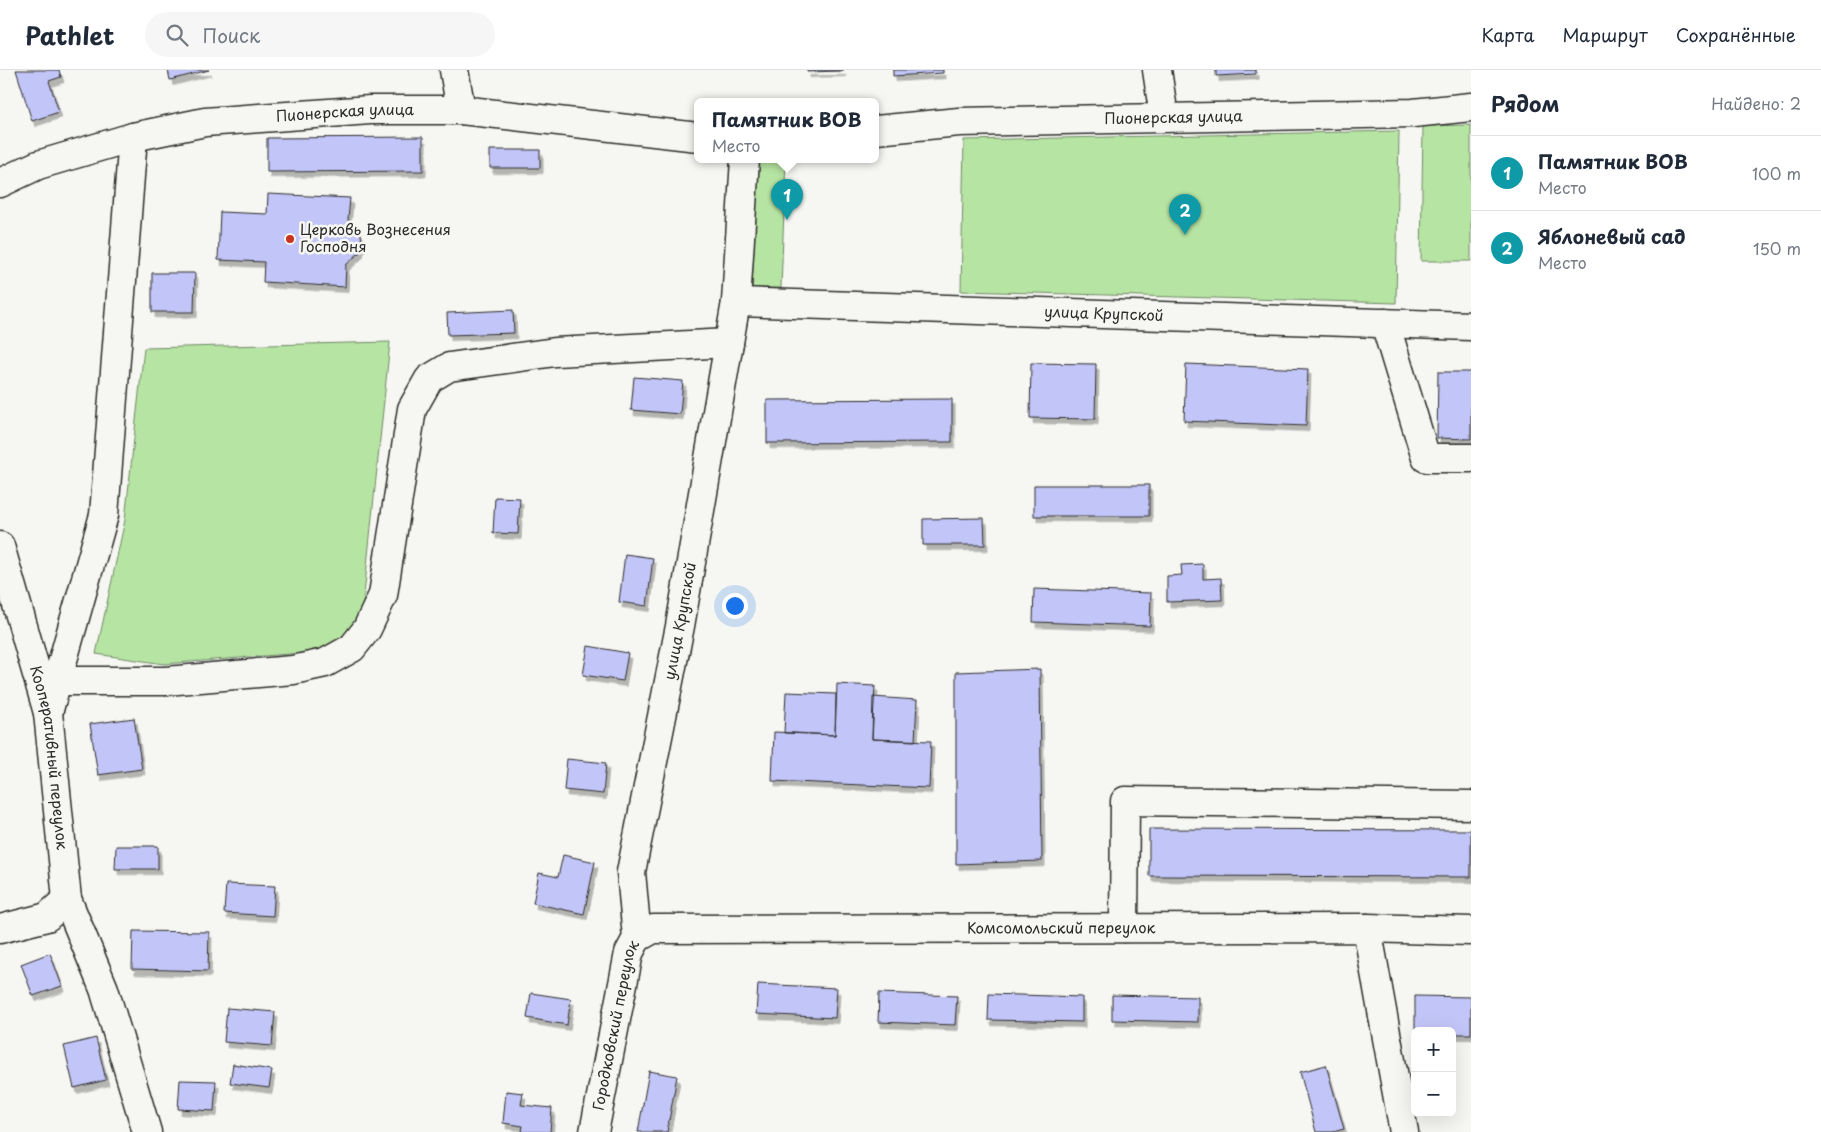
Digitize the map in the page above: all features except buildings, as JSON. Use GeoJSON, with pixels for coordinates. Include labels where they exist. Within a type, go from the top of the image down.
{"type":"FeatureCollection","features":[{"type":"Feature","properties":{"kind":"street"},"geometry":{"type":"LineString","coordinates":[[454,70],[461,110]]}},
{"type":"Feature","properties":{"kind":"street"},"geometry":{"type":"LineString","coordinates":[[1157,70],[1164,117]]}},
{"type":"Feature","properties":{"kind":"street","name":"Пионерская улица"},"geometry":{"type":"LineString","coordinates":[[879,130],[958,122],[1412,113],[1471,107]]}},
{"type":"Feature","properties":{"kind":"street","name":"Пионерская улица"},"geometry":{"type":"LineString","coordinates":[[0,183],[38,165],[133,138],[205,122],[370,110],[461,110],[694,137]]}},
{"type":"Feature","properties":{"kind":"street"},"geometry":{"type":"LineString","coordinates":[[48,713],[104,515],[133,138]]}},
{"type":"Feature","properties":{"kind":"street","name":"улица Крупской"},"geometry":{"type":"LineString","coordinates":[[645,933],[631,872],[680,626],[736,302],[745,163]]}},
{"type":"Feature","properties":{"kind":"street","name":"улица Крупской"},"geometry":{"type":"LineString","coordinates":[[736,302],[1471,326]]}},
{"type":"Feature","properties":{"kind":"street"},"geometry":{"type":"LineString","coordinates":[[1385,323],[1426,458],[1471,458]]}},
{"type":"Feature","properties":{"kind":"street"},"geometry":{"type":"LineString","coordinates":[[57,681],[166,681],[293,670],[325,664],[352,648],[368,629],[383,595],[412,409],[429,379],[449,367],[555,352],[729,342]]}},
{"type":"Feature","properties":{"kind":"street","name":"Кооперативный переулок"},"geometry":{"type":"LineString","coordinates":[[0,546],[48,713],[67,899],[104,989],[147,1132]]}},
{"type":"Feature","properties":{"kind":"street"},"geometry":{"type":"LineString","coordinates":[[1124,928],[1125,801],[1471,805]]}},
{"type":"Feature","properties":{"kind":"street"},"geometry":{"type":"LineString","coordinates":[[0,929],[47,917],[67,899]]}},
{"type":"Feature","properties":{"kind":"street","name":"Комсомольский переулок"},"geometry":{"type":"LineString","coordinates":[[645,933],[1124,928],[1367,928],[1471,931]]}},
{"type":"Feature","properties":{"kind":"street"},"geometry":{"type":"LineString","coordinates":[[1367,928],[1404,1132]]}},
{"type":"Feature","properties":{"kind":"street","name":"Городковский переулок"},"geometry":{"type":"LineString","coordinates":[[594,1132],[628,953],[645,933]]}},
{"type":"Feature","properties":{"kind":"green space"},"geometry":{"type":"Polygon","coordinates":[[[1471,125],[1471,261],[1421,261],[1423,126],[1471,125]]]}},
{"type":"Feature","properties":{"kind":"green space"},"geometry":{"type":"Polygon","coordinates":[[[1399,131],[1396,303],[961,291],[964,140],[1399,131]]]}},
{"type":"Feature","properties":{"kind":"green space"},"geometry":{"type":"Polygon","coordinates":[[[758,163],[786,163],[781,288],[752,288],[758,163]]]}},
{"type":"Feature","properties":{"kind":"green space"},"geometry":{"type":"Polygon","coordinates":[[[390,342],[361,624],[348,641],[301,653],[164,664],[96,654],[125,520],[144,348],[390,342]]]}},
{"type":"Feature","properties":{"kind":"place","name":"Памятник ВОВ"},"geometry":{"type":"Point","coordinates":[787,220]}},
{"type":"Feature","properties":{"kind":"place","name":"Яблоневый сад"},"geometry":{"type":"Point","coordinates":[1185,235]}},
{"type":"Feature","properties":{"kind":"place","name":"Церковь Вознесения Господня"},"geometry":{"type":"Point","coordinates":[290,239]}}]}
